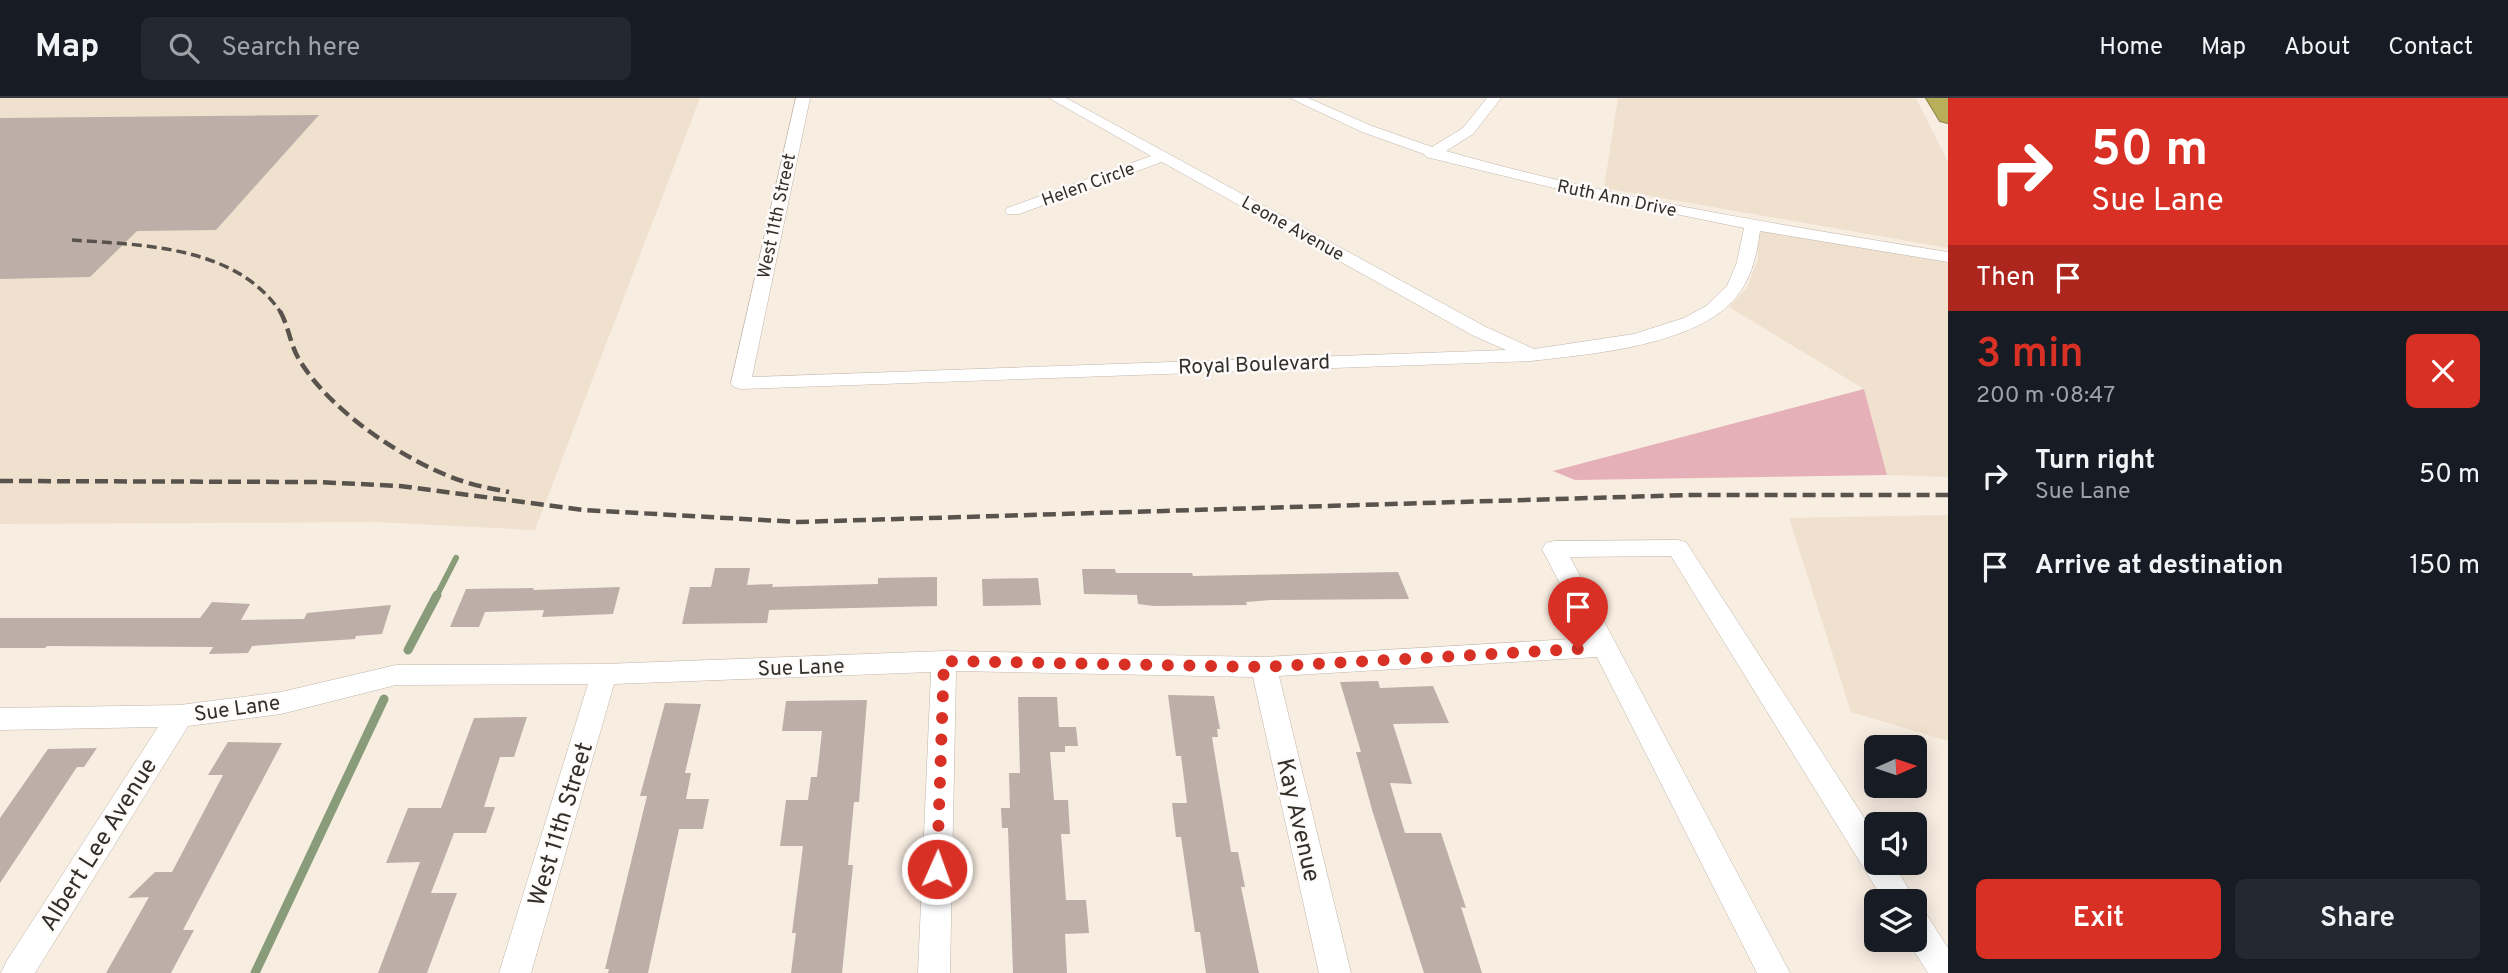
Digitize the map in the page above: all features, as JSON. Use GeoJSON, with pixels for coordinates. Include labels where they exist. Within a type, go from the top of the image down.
{"type":"FeatureCollection","features":[{"type":"Feature","properties":{"kind":"highway"},"geometry":{"type":"LineString","coordinates":[[1938,98],[1948,116]]}},
{"type":"Feature","properties":{"kind":"street","name":"West 11th Street"},"geometry":{"type":"LineString","coordinates":[[751,335],[803,98]]}},
{"type":"Feature","properties":{"kind":"street","name":"Leone Avenue"},"geometry":{"type":"LineString","coordinates":[[1056,98],[1479,331],[1531,355]]}},
{"type":"Feature","properties":{"kind":"street","name":"Ruth Ann Drive"},"geometry":{"type":"LineString","coordinates":[[1297,98],[1360,128],[1430,154],[1661,208],[1948,257]]}},
{"type":"Feature","properties":{"kind":"street"},"geometry":{"type":"LineString","coordinates":[[1430,154],[1468,131],[1494,98]]}},
{"type":"Feature","properties":{"kind":"street","name":"Helen Circle"},"geometry":{"type":"LineString","coordinates":[[1013,211],[1163,156]]}},
{"type":"Feature","properties":{"kind":"street","name":"Royal Boulevard"},"geometry":{"type":"LineString","coordinates":[[751,335],[741,383],[1531,355],[1634,341],[1713,311],[1730,294],[1746,266],[1753,225]]}},
{"type":"Feature","properties":{"kind":"street"},"geometry":{"type":"LineString","coordinates":[[1774,973],[1553,549],[1678,548],[1864,843]]}},
{"type":"Feature","properties":{"kind":"street","name":"Sue Lane"},"geometry":{"type":"LineString","coordinates":[[0,719],[180,716],[281,703],[396,675],[604,674],[944,661],[1264,667],[1605,647]]}},
{"type":"Feature","properties":{"kind":"street"},"geometry":{"type":"LineString","coordinates":[[934,973],[944,661]]}},
{"type":"Feature","properties":{"kind":"street","name":"Kay Avenue"},"geometry":{"type":"LineString","coordinates":[[1264,667],[1335,973]]}},
{"type":"Feature","properties":{"kind":"street","name":"West 11th Street"},"geometry":{"type":"LineString","coordinates":[[515,973],[604,674]]}},
{"type":"Feature","properties":{"kind":"street","name":"Albert Lee Avenue"},"geometry":{"type":"LineString","coordinates":[[17,973],[180,716]]}},
{"type":"Feature","properties":{"kind":"street"},"geometry":{"type":"LineString","coordinates":[[1927,943],[1946,973]]}},
{"type":"Feature","properties":{"kind":"shaded area"},"geometry":{"type":"Polygon","coordinates":[[[0,98],[700,98],[535,530],[376,522],[0,524],[0,98]]]}},
{"type":"Feature","properties":{"kind":"shaded area"},"geometry":{"type":"Polygon","coordinates":[[[1618,98],[1916,98],[1948,162],[1948,248],[1604,188],[1618,98]]]}},
{"type":"Feature","properties":{"kind":"shaded area"},"geometry":{"type":"Polygon","coordinates":[[[1768,230],[1948,260],[1948,477],[1887,475],[1864,389],[1729,307],[1747,288],[1758,259],[1757,234],[1768,230]]]}},
{"type":"Feature","properties":{"kind":"shaded area"},"geometry":{"type":"Polygon","coordinates":[[[1864,389],[1887,475],[1575,480],[1553,471],[1864,389]]]}},
{"type":"Feature","properties":{"kind":"shaded area"},"geometry":{"type":"Polygon","coordinates":[[[1948,515],[1948,741],[1851,712],[1789,518],[1948,515]]]}},
{"type":"Feature","properties":{"kind":"building"},"geometry":{"type":"Polygon","coordinates":[[[319,115],[216,230],[137,231],[90,277],[0,279],[0,118],[319,115]]]}},
{"type":"Feature","properties":{"kind":"building"},"geometry":{"type":"Polygon","coordinates":[[[715,568],[750,568],[747,585],[773,584],[772,587],[878,584],[878,578],[937,577],[937,606],[769,610],[767,623],[682,624],[690,587],[711,587],[715,568]]]}},
{"type":"Feature","properties":{"kind":"building"},"geometry":{"type":"Polygon","coordinates":[[[1082,569],[1115,569],[1116,573],[1192,573],[1193,576],[1398,572],[1409,599],[1271,600],[1246,602],[1247,605],[1154,606],[1138,604],[1137,595],[1084,594],[1082,569]]]}},
{"type":"Feature","properties":{"kind":"building"},"geometry":{"type":"Polygon","coordinates":[[[1038,578],[1041,605],[983,606],[982,579],[1038,578]]]}},
{"type":"Feature","properties":{"kind":"building"},"geometry":{"type":"Polygon","coordinates":[[[620,587],[613,614],[542,617],[544,610],[485,612],[479,627],[450,627],[466,589],[620,587]]]}},
{"type":"Feature","properties":{"kind":"building"},"geometry":{"type":"Polygon","coordinates":[[[212,602],[250,604],[241,620],[304,619],[307,613],[391,605],[382,634],[356,636],[355,639],[252,646],[248,653],[209,654],[213,647],[0,648],[0,618],[200,618],[212,602]]]}},
{"type":"Feature","properties":{"kind":"building"},"geometry":{"type":"Polygon","coordinates":[[[1378,681],[1380,688],[1433,686],[1449,723],[1393,724],[1412,784],[1390,783],[1405,833],[1441,833],[1466,908],[1461,907],[1482,973],[1424,973],[1373,813],[1356,752],[1361,752],[1340,682],[1378,681]]]}},
{"type":"Feature","properties":{"kind":"building"},"geometry":{"type":"Polygon","coordinates":[[[1168,695],[1214,696],[1220,729],[1217,729],[1218,737],[1212,737],[1215,756],[1231,852],[1238,852],[1245,887],[1241,887],[1259,973],[1206,973],[1200,932],[1195,932],[1181,837],[1176,837],[1172,803],[1187,803],[1181,756],[1176,756],[1168,695]]]}},
{"type":"Feature","properties":{"kind":"building"},"geometry":{"type":"Polygon","coordinates":[[[1018,697],[1057,697],[1059,727],[1076,727],[1078,746],[1065,746],[1065,752],[1050,752],[1054,800],[1068,800],[1070,834],[1061,834],[1066,900],[1086,900],[1089,933],[1065,934],[1067,973],[1013,973],[1008,828],[1002,828],[1001,808],[1010,808],[1009,773],[1020,773],[1018,697]]]}},
{"type":"Feature","properties":{"kind":"building"},"geometry":{"type":"Polygon","coordinates":[[[867,700],[859,802],[854,802],[848,865],[853,865],[842,973],[791,973],[796,933],[792,933],[803,846],[780,846],[786,800],[808,800],[811,777],[817,777],[822,731],[782,731],[786,701],[867,700]]]}},
{"type":"Feature","properties":{"kind":"building"},"geometry":{"type":"Polygon","coordinates":[[[665,703],[701,704],[685,773],[691,773],[686,799],[709,799],[703,829],[679,829],[648,973],[608,973],[609,969],[605,969],[647,796],[640,796],[665,703]]]}},
{"type":"Feature","properties":{"kind":"building"},"geometry":{"type":"Polygon","coordinates":[[[527,717],[514,757],[500,757],[484,807],[495,807],[486,833],[454,833],[431,893],[457,893],[427,973],[378,973],[420,862],[386,863],[408,808],[441,808],[474,718],[527,717]]]}},
{"type":"Feature","properties":{"kind":"building"},"geometry":{"type":"Polygon","coordinates":[[[228,742],[282,743],[183,930],[194,930],[171,973],[106,973],[149,897],[128,898],[155,872],[172,872],[223,775],[208,775],[228,742]]]}},
{"type":"Feature","properties":{"kind":"building"},"geometry":{"type":"Polygon","coordinates":[[[97,748],[84,767],[77,767],[0,883],[0,818],[48,749],[97,748]]]}},
{"type":"Feature","properties":{"kind":"waterway"},"geometry":{"type":"LineString","coordinates":[[436,597],[456,558]]}},
{"type":"Feature","properties":{"kind":"waterway"},"geometry":{"type":"LineString","coordinates":[[408,650],[437,595]]}},
{"type":"Feature","properties":{"kind":"waterway"},"geometry":{"type":"LineString","coordinates":[[255,973],[384,699]]}},
{"type":"Feature","properties":{"kind":"railway"},"geometry":{"type":"LineString","coordinates":[[72,240],[158,248],[215,262],[240,274],[262,291],[281,313]]}},
{"type":"Feature","properties":{"kind":"railway"},"geometry":{"type":"LineString","coordinates":[[281,313],[300,361],[331,399],[350,416],[394,448],[440,472],[468,483],[509,492]]}},
{"type":"Feature","properties":{"kind":"railway"},"geometry":{"type":"LineString","coordinates":[[0,481],[317,482],[400,486],[584,510],[798,522],[1690,495],[1948,495]]}},
{"type":"Feature","properties":{"kind":"route"},"geometry":{"type":"LineString","coordinates":[[937,869],[944,661],[1264,667],[1578,649]]}}]}
